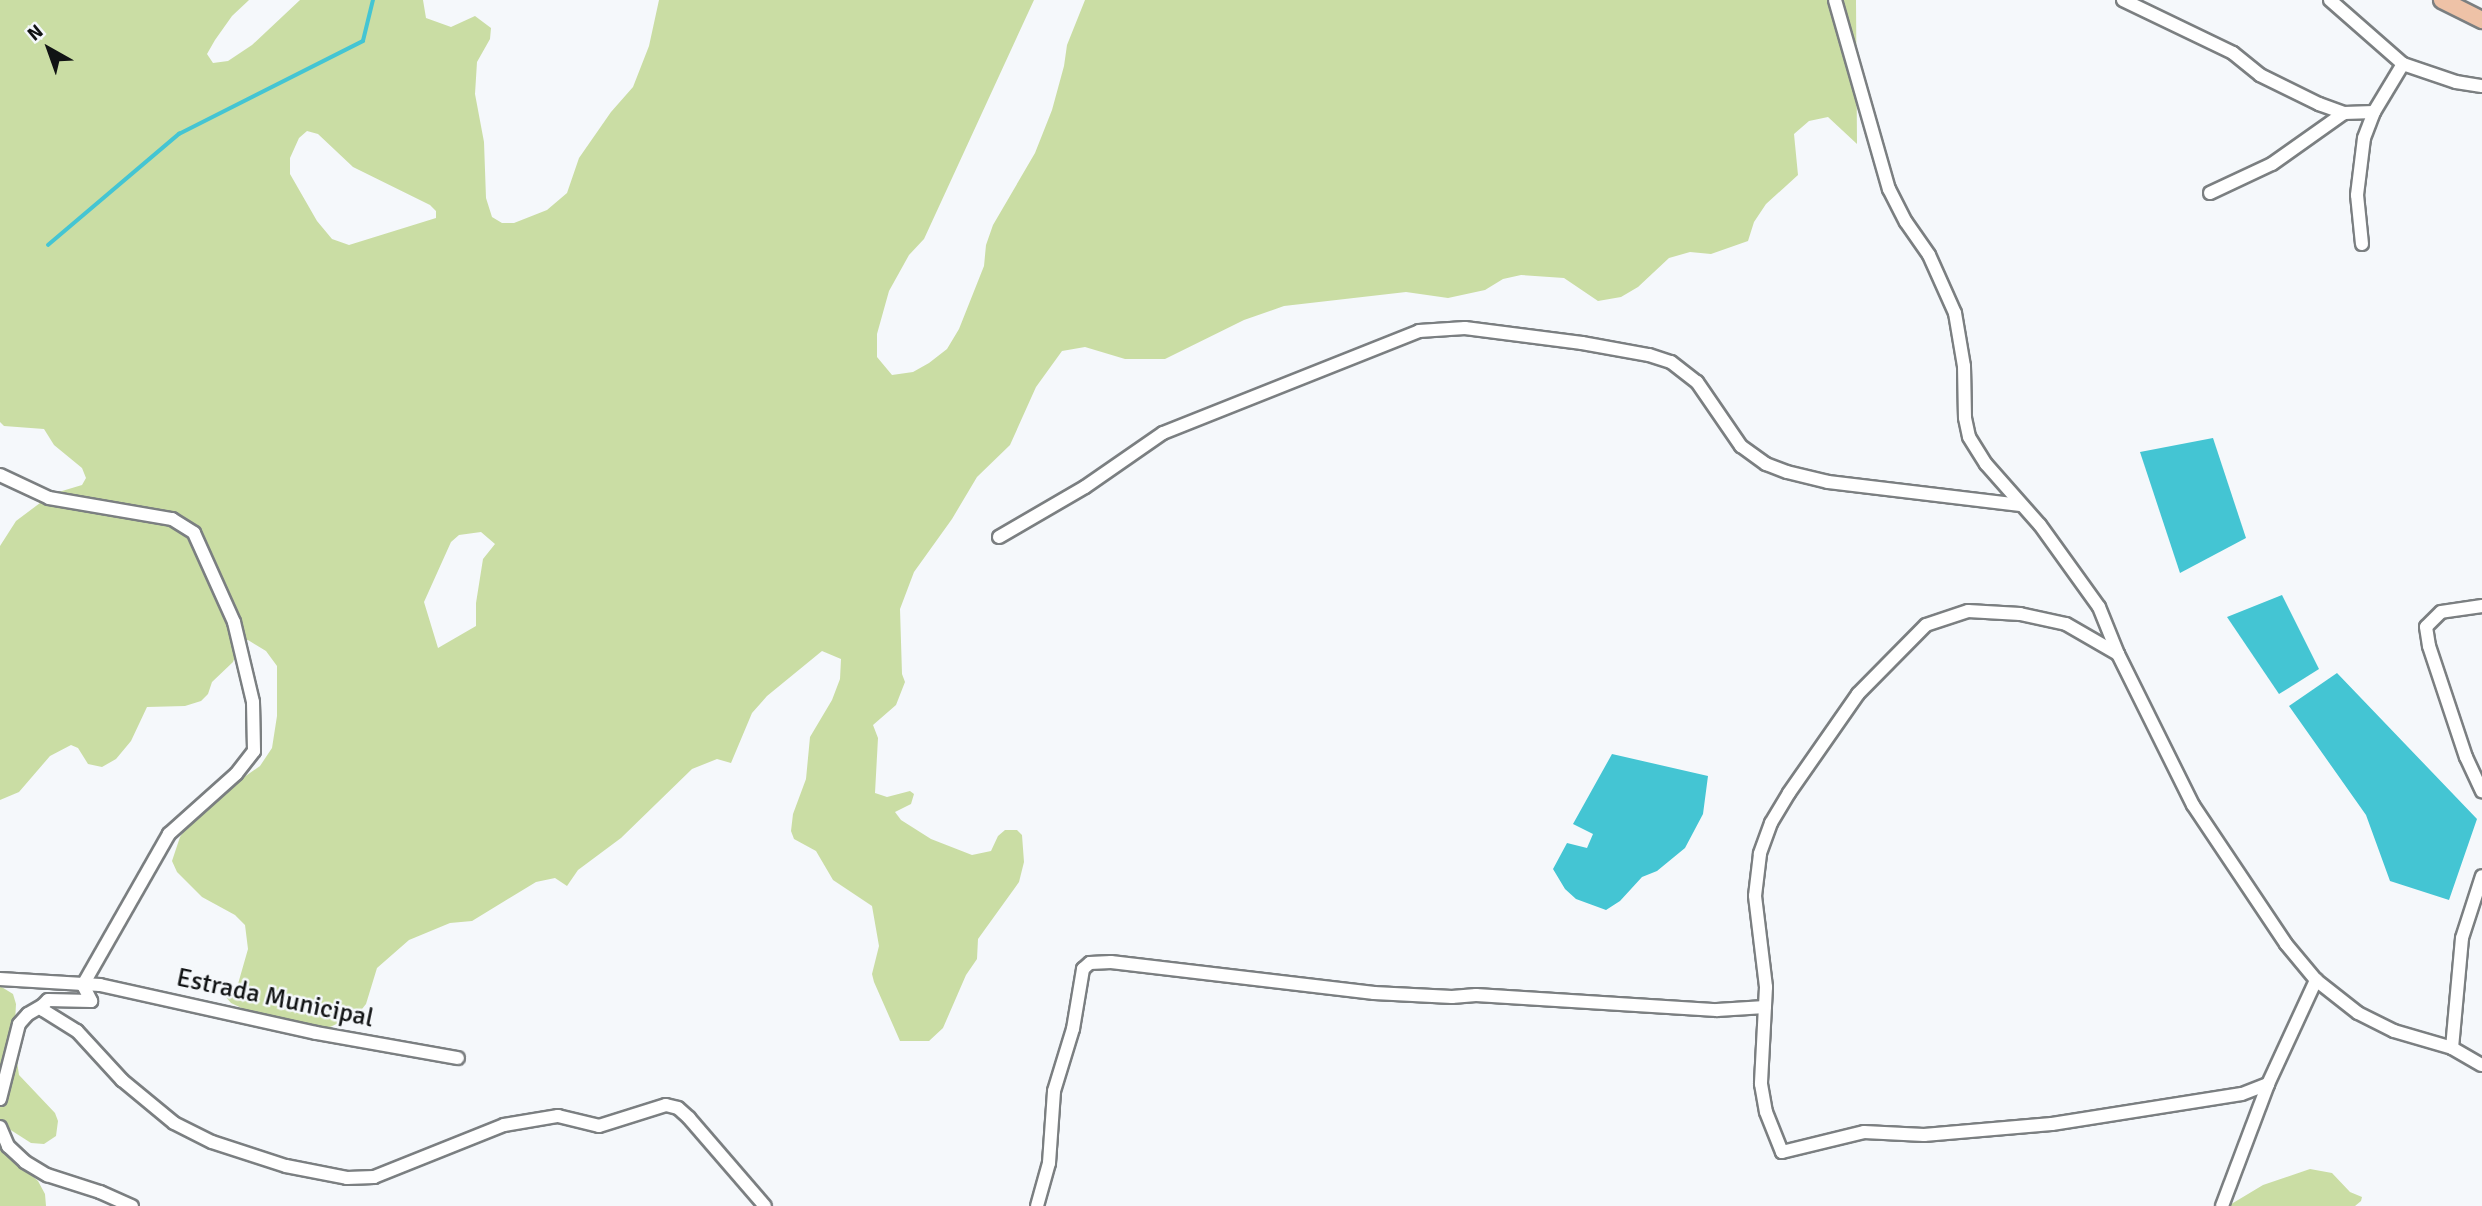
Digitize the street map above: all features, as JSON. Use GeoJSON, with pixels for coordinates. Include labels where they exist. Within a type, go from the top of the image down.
{"type":"FeatureCollection","features":[{"type":"Feature","properties":{"kind":"main road"},"geometry":{"type":"LineString","coordinates":[[2442,0],[2482,20]]}},
{"type":"Feature","properties":{"kind":"street"},"geometry":{"type":"LineString","coordinates":[[1835,0],[1889,189],[1936,267],[1955,313],[1964,366],[1965,418],[1969,437],[1986,464],[2099,607],[2118,654],[2193,805],[2286,944],[2316,980],[2358,1013],[2394,1031],[2452,1048],[2482,1065]]}},
{"type":"Feature","properties":{"kind":"street"},"geometry":{"type":"LineString","coordinates":[[2123,0],[2233,54],[2260,75],[2344,113],[2374,112]]}},
{"type":"Feature","properties":{"kind":"street"},"geometry":{"type":"LineString","coordinates":[[2330,0],[2403,64],[2456,82],[2482,86]]}},
{"type":"Feature","properties":{"kind":"street"},"geometry":{"type":"LineString","coordinates":[[2362,244],[2357,195],[2359,160],[2374,112],[2403,64]]}},
{"type":"Feature","properties":{"kind":"street"},"geometry":{"type":"LineString","coordinates":[[2210,193],[2272,164],[2344,113]]}},
{"type":"Feature","properties":{"kind":"street"},"geometry":{"type":"LineString","coordinates":[[999,537],[1085,487],[1164,433],[1419,331],[1465,328],[1595,346],[1671,362],[1698,382],[1741,446],[1766,464],[1787,472],[1828,482],[2021,505]]}},
{"type":"Feature","properties":{"kind":"street"},"geometry":{"type":"LineString","coordinates":[[0,475],[49,498],[172,519],[194,533],[234,622],[253,702],[255,734],[254,751],[246,764],[169,834],[83,985],[91,1001],[48,1000],[19,1024],[0,1099]]}},
{"type":"Feature","properties":{"kind":"street"},"geometry":{"type":"LineString","coordinates":[[2482,606],[2441,612],[2426,627],[2429,646],[2462,745],[2482,791]]}},
{"type":"Feature","properties":{"kind":"street"},"geometry":{"type":"LineString","coordinates":[[2118,654],[2066,624],[2008,612],[1968,611],[1937,620],[1917,634],[1858,694],[1771,822],[1759,853],[1755,897],[1765,1007],[1763,1098],[1782,1152],[1864,1132],[1924,1135],[2052,1124],[2242,1094],[2268,1084]]}},
{"type":"Feature","properties":{"kind":"street"},"geometry":{"type":"LineString","coordinates":[[2452,1048],[2462,938],[2482,876]]}},
{"type":"Feature","properties":{"kind":"street"},"geometry":{"type":"LineString","coordinates":[[1037,1206],[1049,1163],[1054,1091],[1073,1029],[1083,969],[1090,963],[1111,962],[1374,993],[1452,997],[1476,995],[1717,1010],[1765,1007]]}},
{"type":"Feature","properties":{"kind":"street","name":"Estrada Municipal"},"geometry":{"type":"LineString","coordinates":[[0,979],[100,985],[316,1033],[458,1058]]}},
{"type":"Feature","properties":{"kind":"street"},"geometry":{"type":"LineString","coordinates":[[2222,1206],[2268,1084],[2316,980]]}},
{"type":"Feature","properties":{"kind":"street"},"geometry":{"type":"LineString","coordinates":[[42,1006],[77,1031],[122,1080],[174,1123],[212,1142],[286,1166],[347,1178],[374,1177],[504,1125],[558,1116],[599,1126],[666,1105],[678,1108],[689,1118],[765,1206]]}},
{"type":"Feature","properties":{"kind":"street"},"geometry":{"type":"LineString","coordinates":[[0,1127],[8,1146],[25,1162],[47,1175],[78,1183],[132,1206]]}},
{"type":"Feature","properties":{"kind":"green space"},"geometry":{"type":"Polygon","coordinates":[[[0,0],[249,0],[232,16],[207,54],[213,63],[228,61],[252,45],[300,0],[423,0],[426,18],[451,27],[475,16],[491,28],[490,39],[477,62],[475,94],[484,142],[486,198],[492,217],[502,223],[514,223],[547,210],[567,193],[579,158],[611,112],[633,87],[649,46],[659,0],[1034,0],[924,239],[909,255],[889,291],[877,334],[877,357],[892,375],[913,372],[929,363],[947,349],[959,329],[984,266],[986,245],[993,225],[1035,153],[1052,110],[1067,45],[1085,0],[1856,0],[1857,144],[1828,117],[1809,121],[1794,134],[1798,175],[1766,204],[1754,222],[1748,241],[1711,254],[1690,252],[1669,258],[1638,287],[1621,297],[1598,301],[1564,278],[1521,275],[1503,279],[1485,290],[1448,298],[1406,292],[1284,306],[1244,320],[1165,359],[1125,359],[1085,347],[1062,351],[1036,387],[1010,445],[977,477],[952,519],[914,572],[900,609],[902,674],[905,682],[896,705],[873,725],[878,738],[875,793],[887,797],[910,791],[914,794],[911,804],[895,812],[901,820],[931,839],[972,855],[991,851],[998,836],[1005,830],[1017,830],[1022,835],[1024,862],[1019,882],[978,939],[977,959],[966,975],[943,1028],[929,1041],[900,1041],[874,982],[872,974],[879,946],[872,906],[833,880],[816,851],[794,839],[791,831],[793,814],[806,779],[810,737],[832,700],[840,679],[841,659],[822,651],[767,696],[752,713],[731,763],[717,759],[692,769],[621,838],[578,870],[567,886],[555,878],[536,882],[472,921],[450,923],[409,940],[377,968],[366,1004],[358,1014],[330,1027],[290,1031],[231,1003],[225,996],[238,984],[248,949],[245,925],[235,915],[202,897],[177,872],[172,861],[180,837],[195,815],[211,800],[260,766],[272,748],[277,716],[277,666],[266,651],[248,640],[240,643],[233,662],[212,682],[208,694],[201,701],[185,706],[147,707],[131,741],[116,759],[102,767],[88,764],[78,748],[71,745],[50,756],[19,792],[0,800],[0,546],[16,521],[52,494],[82,485],[86,478],[82,468],[54,445],[44,429],[4,426],[0,422],[0,0]],[[307,131],[299,138],[290,158],[290,174],[317,221],[332,239],[349,245],[436,218],[436,211],[430,205],[353,167],[318,134],[307,131]],[[481,532],[459,535],[451,542],[424,602],[438,648],[476,626],[476,603],[483,559],[495,544],[481,532]]]}},
{"type":"Feature","properties":{"kind":"green space"},"geometry":{"type":"Polygon","coordinates":[[[0,986],[13,994],[16,1004],[14,1041],[19,1075],[55,1113],[58,1121],[56,1136],[44,1144],[31,1143],[6,1127],[0,1127],[0,986]]]}},
{"type":"Feature","properties":{"kind":"green space"},"geometry":{"type":"Polygon","coordinates":[[[0,1136],[6,1153],[38,1181],[45,1194],[46,1206],[0,1206],[0,1136]]]}},
{"type":"Feature","properties":{"kind":"green space"},"geometry":{"type":"Polygon","coordinates":[[[2310,1169],[2332,1173],[2350,1192],[2362,1197],[2361,1201],[2355,1206],[2228,1206],[2263,1185],[2310,1169]]]}},
{"type":"Feature","properties":{"kind":"water"},"geometry":{"type":"Polygon","coordinates":[[[2213,438],[2246,538],[2180,573],[2140,452],[2213,438]]]}},
{"type":"Feature","properties":{"kind":"water"},"geometry":{"type":"Polygon","coordinates":[[[2282,595],[2319,669],[2279,694],[2227,617],[2282,595]]]}},
{"type":"Feature","properties":{"kind":"water"},"geometry":{"type":"Polygon","coordinates":[[[2337,673],[2477,819],[2449,900],[2390,881],[2366,815],[2289,706],[2337,673]]]}},
{"type":"Feature","properties":{"kind":"water"},"geometry":{"type":"Polygon","coordinates":[[[1612,754],[1708,776],[1703,814],[1685,848],[1657,871],[1642,877],[1620,901],[1606,910],[1576,899],[1565,889],[1553,869],[1567,843],[1587,848],[1593,834],[1573,824],[1612,754]]]}},
{"type":"Feature","properties":{"kind":"waterway"},"geometry":{"type":"LineString","coordinates":[[48,245],[179,134],[363,41],[373,0]]}}]}
